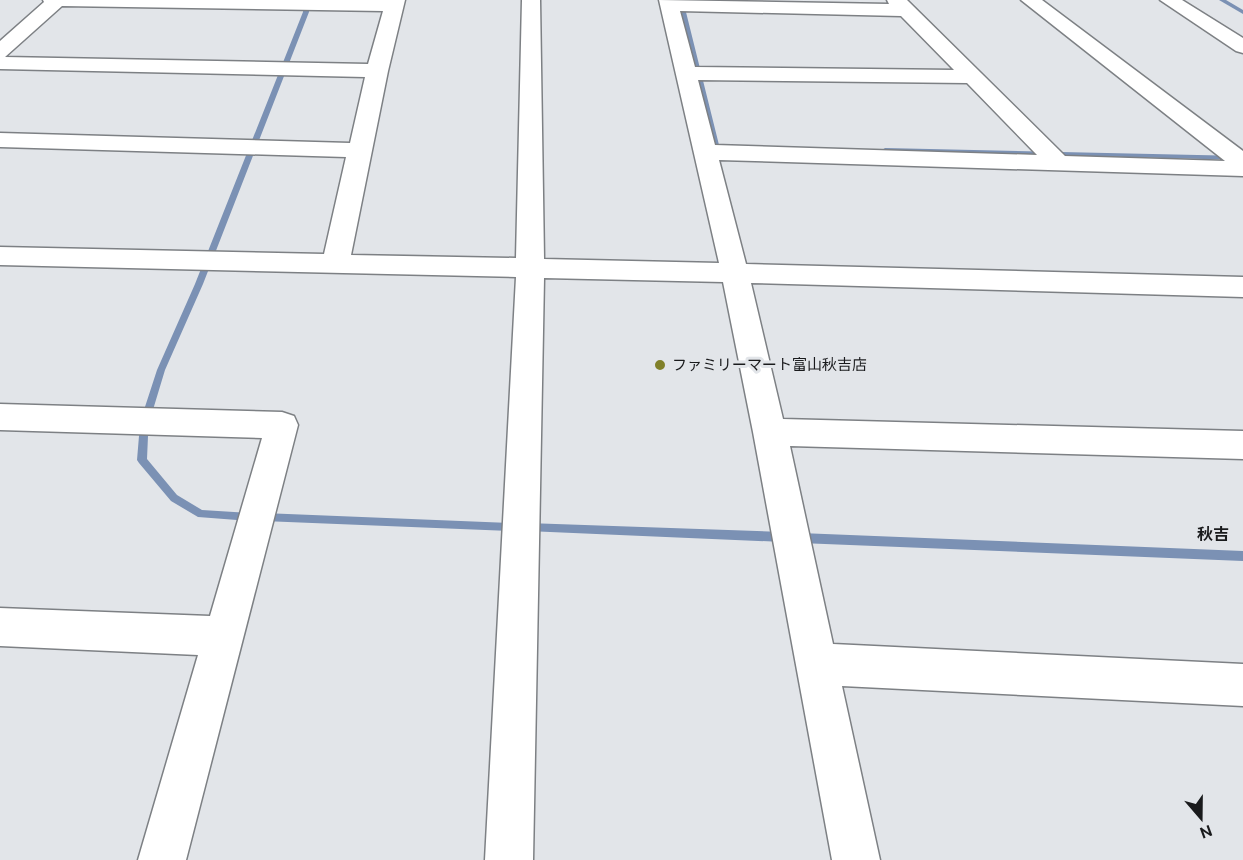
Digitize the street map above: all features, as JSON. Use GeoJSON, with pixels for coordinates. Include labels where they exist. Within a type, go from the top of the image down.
{"type":"FeatureCollection","features":[{"type":"Feature","properties":{"kind":"street"},"geometry":{"type":"LineString","coordinates":[[52,0],[294,4],[395,3],[377,71],[335,264]]}},
{"type":"Feature","properties":{"kind":"street"},"geometry":{"type":"LineString","coordinates":[[0,52],[57,0]]}},
{"type":"Feature","properties":{"kind":"street"},"geometry":{"type":"LineString","coordinates":[[509,860],[530,268],[531,0]]}},
{"type":"Feature","properties":{"kind":"street"},"geometry":{"type":"LineString","coordinates":[[1030,0],[1243,163]]}},
{"type":"Feature","properties":{"kind":"street"},"geometry":{"type":"LineString","coordinates":[[1169,0],[1243,47]]}},
{"type":"Feature","properties":{"kind":"street"},"geometry":{"type":"LineString","coordinates":[[856,860],[770,432],[735,273],[669,2],[901,5],[1058,163]]}},
{"type":"Feature","properties":{"kind":"street"},"geometry":{"type":"LineString","coordinates":[[0,63],[377,71]]}},
{"type":"Feature","properties":{"kind":"street"},"geometry":{"type":"LineString","coordinates":[[685,73],[974,77]]}},
{"type":"Feature","properties":{"kind":"street"},"geometry":{"type":"LineString","coordinates":[[0,140],[360,150]]}},
{"type":"Feature","properties":{"kind":"street"},"geometry":{"type":"LineString","coordinates":[[704,152],[1243,170]]}},
{"type":"Feature","properties":{"kind":"street"},"geometry":{"type":"LineString","coordinates":[[0,256],[1243,287]]}},
{"type":"Feature","properties":{"kind":"street"},"geometry":{"type":"LineString","coordinates":[[0,417],[282,424],[162,860]]}},
{"type":"Feature","properties":{"kind":"street"},"geometry":{"type":"LineString","coordinates":[[770,432],[1243,445]]}},
{"type":"Feature","properties":{"kind":"street"},"geometry":{"type":"LineString","coordinates":[[0,627],[222,636]]}},
{"type":"Feature","properties":{"kind":"street"},"geometry":{"type":"LineString","coordinates":[[818,664],[1243,685]]}},
{"type":"Feature","properties":{"kind":"waterway"},"geometry":{"type":"LineString","coordinates":[[250,517],[201,514],[174,498],[142,460],[143,436],[153,391],[226,216],[306,12],[307,0]]}},
{"type":"Feature","properties":{"kind":"waterway"},"geometry":{"type":"LineString","coordinates":[[680,0],[716,147],[724,147]]}},
{"type":"Feature","properties":{"kind":"waterway"},"geometry":{"type":"LineString","coordinates":[[1222,0],[1243,12]]}},
{"type":"Feature","properties":{"kind":"waterway"},"geometry":{"type":"LineString","coordinates":[[885,150],[1243,158]]}},
{"type":"Feature","properties":{"kind":"waterway"},"geometry":{"type":"LineString","coordinates":[[263,517],[513,527]]}},
{"type":"Feature","properties":{"kind":"waterway"},"geometry":{"type":"LineString","coordinates":[[527,527],[783,537]]}},
{"type":"Feature","properties":{"kind":"waterway"},"geometry":{"type":"LineString","coordinates":[[800,538],[1243,556]]}},
{"type":"Feature","properties":{"kind":"place","name":"ファミリーマート富山秋吉店"},"geometry":{"type":"Point","coordinates":[660,365]}},
{"type":"Feature","properties":{"kind":"district","name":"秋吉"},"geometry":{"type":"Point","coordinates":[1213,534]}}]}
